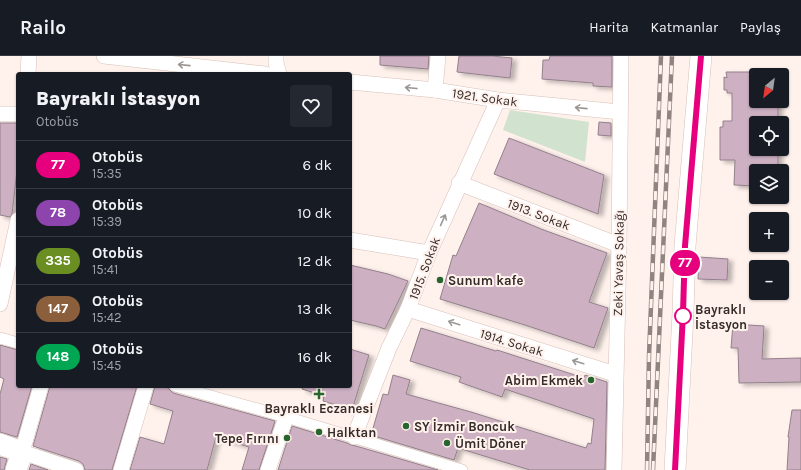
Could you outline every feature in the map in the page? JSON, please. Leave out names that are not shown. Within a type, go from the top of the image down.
[{"type":"main road","points":[[676,470],[685,246],[701,56]]},
{"type":"main road","points":[[0,444],[19,461]]},
{"type":"street","points":[[28,72],[29,56]]},
{"type":"street","points":[[104,56],[247,72]]},
{"type":"street","points":[[276,56],[278,72]]},
{"type":"street","points":[[435,90],[438,56]]},
{"type":"street","name":"Zeki Yavaş Sokağı","points":[[614,470],[621,56]]},
{"type":"street","name":"1921. Sokak","points":[[352,82],[435,90],[498,100],[620,112]]},
{"type":"street","name":"1915. Sokak","points":[[354,437],[389,348],[408,309],[429,253],[459,183],[498,100]]},
{"type":"street","points":[[0,114],[16,114]]},
{"type":"street","name":"1913. Sokak","points":[[459,183],[619,245]]},
{"type":"street","points":[[0,304],[16,229]]},
{"type":"street","points":[[352,240],[429,253]]},
{"type":"street","name":"1914. Sokak","points":[[408,309],[615,374]]},
{"type":"street","points":[[0,338],[16,342]]},
{"type":"street","points":[[40,388],[19,461],[76,470]]},
{"type":"street","points":[[121,470],[145,388]]},
{"type":"street","points":[[183,388],[286,417],[462,470]]},
{"type":"street","points":[[268,470],[286,417]]},
{"type":"green space","points":[[510,110],[589,122],[585,162],[503,130]]},
{"type":"building","points":[[380,56],[429,56],[428,69],[380,65]]},
{"type":"building","points":[[459,56],[492,56],[512,58],[510,78],[457,72]]},
{"type":"building","points":[[550,56],[612,56],[612,87],[593,86],[593,83],[542,79],[543,60],[549,60]]},
{"type":"building","points":[[726,72],[749,72],[749,108],[778,108],[778,116],[749,116],[749,156],[778,156],[778,164],[749,164],[749,186],[734,185],[735,160],[720,160],[720,127],[723,127],[723,121],[732,121],[732,93],[727,93],[727,90],[724,90],[724,77],[727,78]]},
{"type":"building","points":[[599,122],[611,123],[611,136],[598,135]]},
{"type":"building","points":[[0,123],[16,123],[16,179],[12,214],[10,217],[0,215]]},
{"type":"building","points":[[509,138],[604,175],[598,214],[494,174]]},
{"type":"building","points":[[479,203],[541,229],[607,253],[589,302],[608,308],[594,348],[440,299],[453,255],[456,256]]},
{"type":"building","points":[[699,257],[728,259],[727,280],[698,279]]},
{"type":"building","points":[[352,265],[388,274],[408,281],[385,329],[352,320]]},
{"type":"building","points":[[733,324],[764,326],[762,359],[801,358],[801,382],[739,383],[738,348],[731,348]]},
{"type":"building","points":[[421,328],[496,351],[497,350],[584,378],[585,375],[607,382],[605,470],[530,470],[458,448],[454,460],[371,435],[383,394],[388,395],[393,375],[410,380],[406,394],[471,412],[586,448],[588,443],[591,444],[594,419],[505,389],[502,397],[459,382],[461,377],[410,361]]},
{"type":"building","points":[[0,345],[16,349],[16,388],[31,388],[17,437],[0,432],[0,394],[4,379],[0,377]]},
{"type":"building","points":[[352,350],[369,355],[352,410],[323,401],[324,396],[302,389],[352,388]]},
{"type":"building","points":[[49,388],[136,388],[112,470],[85,470],[83,464],[79,461],[33,446]]},
{"type":"building","points":[[154,388],[168,388],[173,393],[275,421],[259,470],[242,470],[249,447],[216,437],[207,470],[130,470],[140,437],[164,444],[173,411],[150,404]]},
{"type":"building","points":[[792,410],[801,410],[801,470],[787,470],[788,437]]},
{"type":"building","points":[[292,426],[351,445],[438,470],[278,470]]},
{"type":"building","points":[[0,457],[7,459],[4,470],[0,470]]},
{"type":"building","points":[[31,464],[48,470],[29,470]]},
{"type":"railway","points":[[647,470],[649,356],[661,56]]},
{"type":"railway","points":[[653,470],[672,56]]},
{"type":"bus line","name":"77","points":[[675,470],[685,246],[701,56]]},
{"type":"place","name":"Sunum kafe","points":[[440,280]]},
{"type":"place","name":"Bayraklı İstasyon","points":[[683,316]]},
{"type":"place","name":"Abim Ekmek","points":[[591,380]]},
{"type":"place","name":"Bayraklı Eczanesi","points":[[319,394]]},
{"type":"place","name":"SY İzmir Boncuk","points":[[406,426]]},
{"type":"place","name":"Halktan","points":[[319,432]]},
{"type":"place","name":"Tepe Fırını","points":[[287,438]]},
{"type":"place","name":"Ümit Döner","points":[[447,443]]}]
